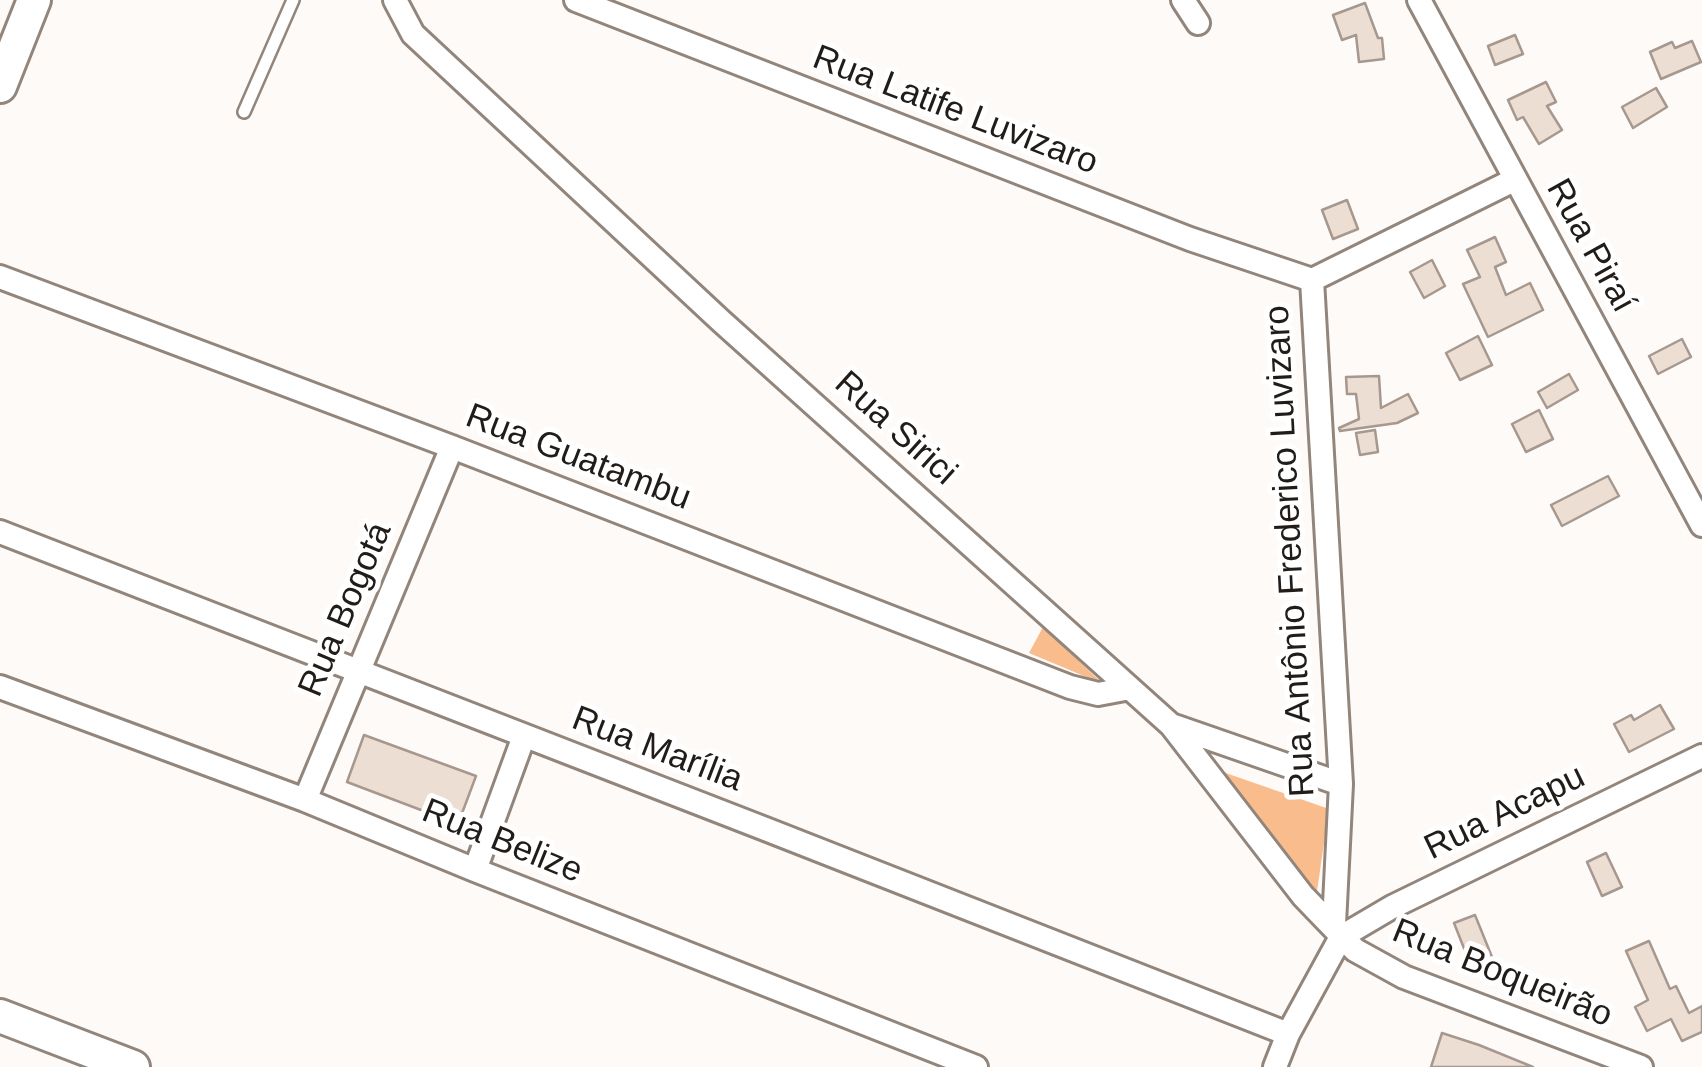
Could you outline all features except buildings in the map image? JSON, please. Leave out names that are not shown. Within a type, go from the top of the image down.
[{"type":"street","points":[[0,86],[34,0]]},
{"type":"street","name":"Rua Sirici","points":[[395,0],[414,34],[721,321],[1171,725],[1303,896],[1337,930]]},
{"type":"street","name":"Rua Latife Luvizaro","points":[[576,0],[1190,239],[1312,280]]},
{"type":"street","points":[[1182,0],[1198,24]]},
{"type":"street","name":"Rua Piraí","points":[[1419,0],[1702,525]]},
{"type":"street","name":"Rua Antônio Frederico Luvizaro","points":[[1337,930],[1341,784],[1312,280],[1514,180]]},
{"type":"street","name":"Rua Guatambu","points":[[0,277],[1070,687],[1098,694],[1130,688]]},
{"type":"street","name":"Rua Bogotá","points":[[305,800],[452,447]]},
{"type":"street","name":"Rua Marília","points":[[0,532],[936,893],[1288,1034]]},
{"type":"street","name":"Rua Belize","points":[[0,687],[305,800],[976,1067]]},
{"type":"street","points":[[1171,725],[1341,784]]},
{"type":"street","points":[[475,870],[524,736]]},
{"type":"street","name":"Rua Acapu","points":[[1337,930],[1702,756]]},
{"type":"street","points":[[1275,1067],[1337,930]]},
{"type":"street","name":"Rua Boqueirão","points":[[1337,930],[1376,964],[1404,978],[1586,1057],[1641,1067]]},
{"type":"street","points":[[0,1016],[133,1067]]},
{"type":"lane","points":[[244,112],[293,0]]},
{"type":"shaded area","points":[[1043,627],[1103,684],[1029,653]]},
{"type":"shaded area","points":[[1220,771],[1329,809],[1316,898]]}]
